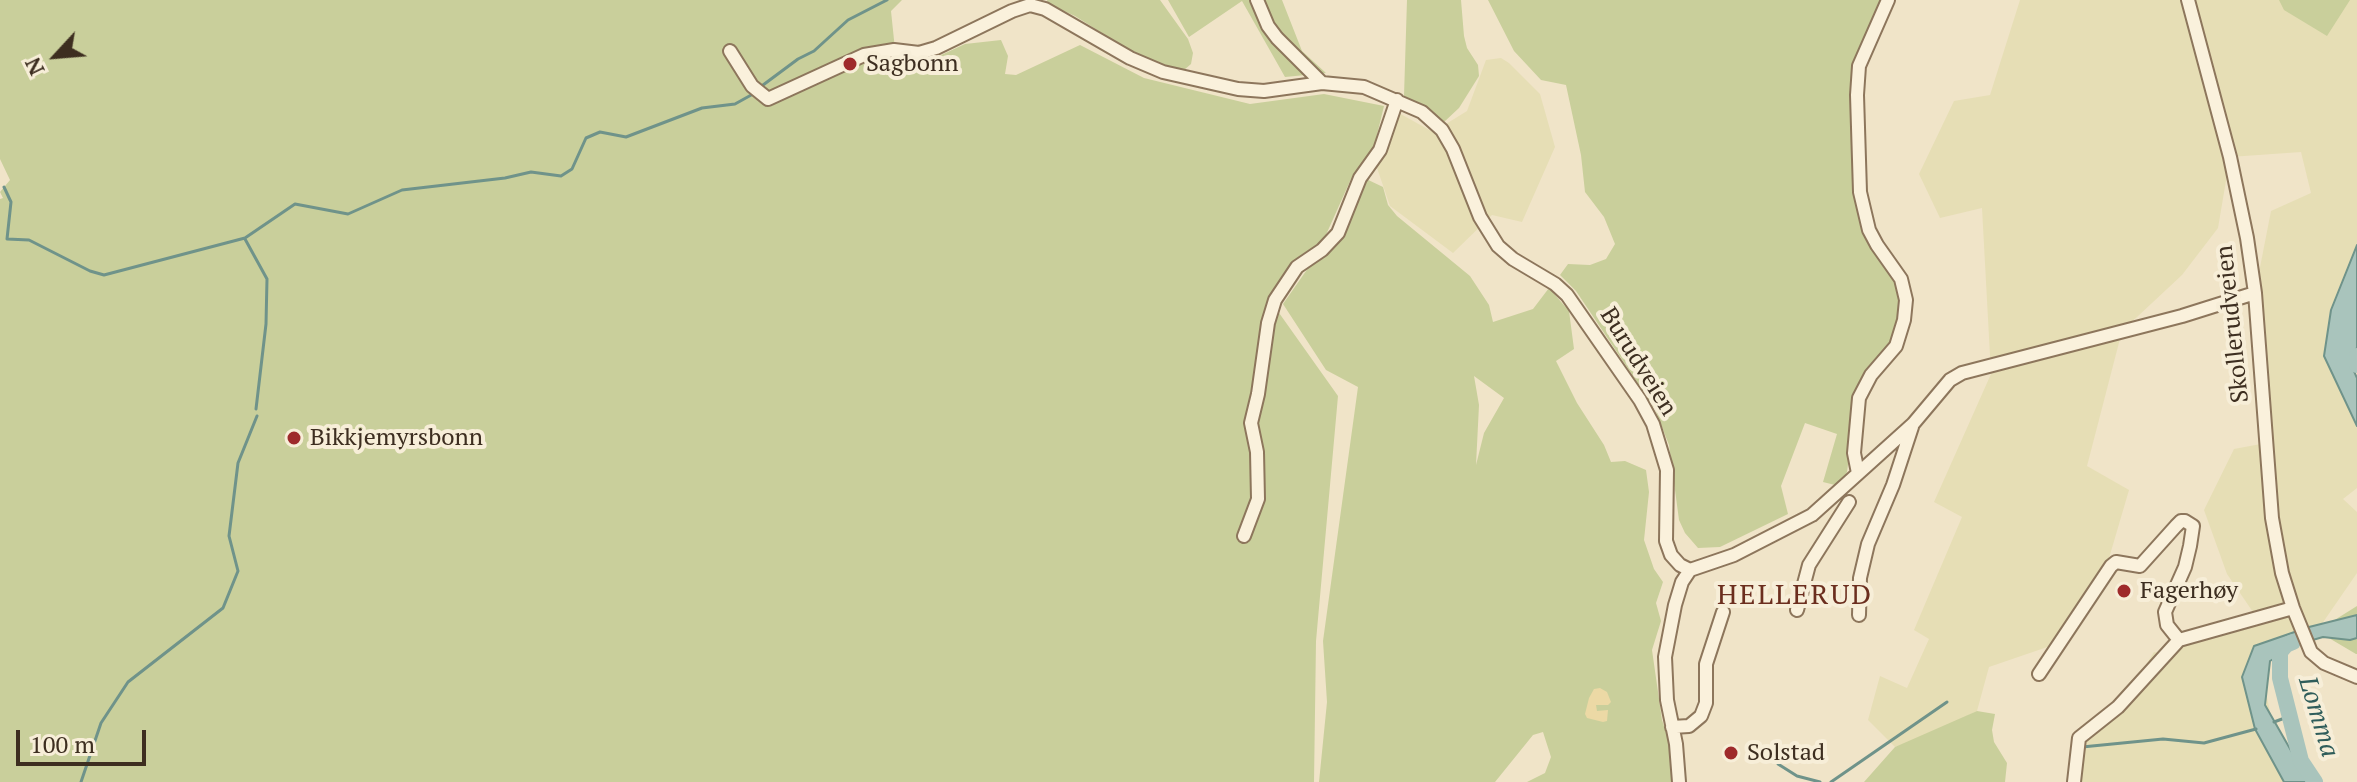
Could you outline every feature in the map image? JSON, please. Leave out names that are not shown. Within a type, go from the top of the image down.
[{"type":"street","points":[[1257,0],[1277,38],[1322,83]]},
{"type":"street","points":[[1858,473],[1854,453],[1859,398],[1871,375],[1896,346],[1906,300],[1901,279],[1869,230],[1860,192],[1859,66],[1888,0]]},
{"type":"street","name":"Skollerudveien","points":[[2188,0],[2237,185],[2255,293],[2272,518],[2282,573],[2307,644],[2318,659],[2354,676]]},
{"type":"street","name":"Burudveien","points":[[730,51],[740,70],[762,94],[864,55],[894,50],[919,53],[936,48],[1029,3],[1130,58],[1163,72],[1210,84],[1264,91],[1322,83],[1364,87],[1422,112],[1442,130],[1453,149],[1480,217],[1498,246],[1567,295],[1640,400],[1653,424],[1667,470],[1666,541],[1671,555],[1690,570]]},
{"type":"street","points":[[1244,536],[1258,499],[1257,452],[1251,423],[1268,323],[1275,300],[1297,267],[1331,242],[1338,233],[1360,178],[1380,150],[1397,100]]},
{"type":"street","points":[[1679,782],[1676,744],[1667,700],[1665,657],[1675,605],[1682,582],[1690,570],[1734,555],[1812,515],[1913,424],[1940,390],[1962,373],[2197,312],[2255,293]]},
{"type":"street","points":[[1859,615],[1860,578],[1868,544],[1893,485],[1913,424]]},
{"type":"street","points":[[1797,610],[1809,565],[1849,502]]},
{"type":"street","points":[[2039,674],[2111,566],[2116,562],[2140,566],[2181,521],[2185,521],[2193,526],[2190,546],[2185,567],[2165,612],[2167,625],[2179,640]]},
{"type":"street","points":[[2074,782],[2079,738],[2118,707],[2179,640],[2293,608]]},
{"type":"street","points":[[1672,727],[1689,726],[1701,716],[1706,703],[1706,664],[1723,612]]},
{"type":"shaded area","points":[[2020,0],[2357,0],[2357,248],[2354,251],[2341,355],[2357,414],[2357,488],[2343,499],[2357,512],[2357,573],[2317,631],[2259,659],[2273,726],[2295,782],[2075,782],[2078,733],[2118,709],[2154,652],[2166,654],[2255,615],[2227,574],[2204,510],[2234,449],[2266,443],[2255,293],[2271,211],[2311,193],[2301,152],[2230,157],[2218,228],[2182,275],[2122,331],[2087,466],[2129,490],[2107,565],[2059,643],[1989,667],[1977,711],[1917,740],[1895,747],[1868,720],[1880,676],[1907,688],[1929,639],[1914,630],[1962,517],[1934,502],[1991,374],[1982,208],[1940,218],[1919,174],[1954,101],[1990,95]]},
{"type":"shaded area","points":[[1501,58],[1540,94],[1555,147],[1522,222],[1492,215],[1453,253],[1390,206],[1376,165],[1397,112],[1433,132],[1467,111],[1486,60]]},
{"type":"green space","points":[[0,0],[902,0],[891,11],[896,59],[919,60],[939,56],[965,44],[1001,40],[1008,56],[1005,74],[1016,75],[1080,45],[1144,78],[1250,104],[1324,94],[1384,106],[1374,147],[1351,179],[1325,237],[1272,303],[1338,396],[1316,641],[1314,782],[0,782],[0,199],[3,198],[0,192],[10,180],[0,159]]},
{"type":"green space","points":[[1047,0],[1160,0],[1188,39],[1193,53],[1191,64],[1184,70],[1176,70],[1135,54],[1075,16],[1048,4]]},
{"type":"green space","points":[[1168,0],[1282,0],[1302,51],[1326,73],[1285,77],[1242,1],[1189,37]]},
{"type":"green space","points":[[1407,0],[1461,0],[1464,36],[1467,48],[1478,65],[1479,76],[1459,108],[1444,122],[1404,96]]},
{"type":"green space","points":[[1488,0],[1884,0],[1854,79],[1857,197],[1900,283],[1904,303],[1901,335],[1858,388],[1847,472],[1839,486],[1823,482],[1837,434],[1805,423],[1781,486],[1788,514],[1720,547],[1698,548],[1685,533],[1679,520],[1669,445],[1655,409],[1576,291],[1560,275],[1568,264],[1590,265],[1606,259],[1615,244],[1604,217],[1585,192],[1581,155],[1566,85],[1541,80],[1514,51]]},
{"type":"green space","points":[[2279,0],[2350,0],[2327,36],[2284,10]]},
{"type":"green space","points":[[1362,177],[1383,187],[1388,205],[1397,216],[1470,276],[1489,305],[1493,322],[1533,309],[1549,288],[1569,311],[1574,349],[1556,361],[1611,462],[1625,461],[1646,470],[1649,492],[1644,540],[1654,569],[1663,582],[1656,603],[1661,621],[1652,650],[1662,720],[1671,747],[1672,782],[1527,782],[1545,773],[1551,757],[1543,732],[1533,735],[1495,782],[1319,782],[1327,702],[1323,641],[1358,387],[1326,370],[1283,304],[1313,261],[1336,245],[1353,208]],"holes":[[[1474,376],[1504,398],[1484,433],[1476,465],[1479,405]]]},
{"type":"green space","points":[[2357,606],[2357,654],[2356,654],[2317,631]]},
{"type":"green space","points":[[1977,711],[1995,714],[1992,730],[1994,742],[2007,763],[2005,782],[1864,782],[1895,747]]},
{"type":"sand","points":[[1594,689],[1607,692],[1611,702],[1596,705],[1597,711],[1608,710],[1607,721],[1603,722],[1587,718],[1585,714]]},
{"type":"water","points":[[2357,245],[2357,347],[2353,369],[2357,378],[2357,426],[2324,356],[2331,310]]},
{"type":"water","points":[[2357,615],[2357,638],[2323,637],[2299,644],[2270,661],[2265,705],[2309,782],[2284,782],[2255,729],[2242,677],[2254,646]]},
{"type":"waterway","points":[[759,88],[814,51],[848,20],[887,0]]},
{"type":"waterway","points":[[4,187],[11,202],[7,239],[29,240],[104,275],[245,238],[295,204],[348,214],[402,190],[531,172],[561,176],[572,169],[586,138],[600,132],[626,137],[702,108],[735,104],[753,94]]},
{"type":"waterway","points":[[245,239],[267,279],[266,324],[256,409]]},
{"type":"waterway","name":"Lomma","points":[[2357,356],[2357,365]]},
{"type":"waterway","points":[[81,782],[101,723],[128,682],[223,608],[238,571],[229,536],[238,463],[257,416]]},
{"type":"waterway","name":"Lomma","points":[[2293,642],[2280,652],[2280,678],[2301,761],[2315,782]]},
{"type":"waterway","points":[[1831,782],[1947,702]]},
{"type":"waterway","points":[[2274,722],[2290,716]]},
{"type":"waterway","points":[[2082,747],[2163,739],[2204,743],[2256,729]]},
{"type":"waterway","points":[[1778,764],[1797,776],[1820,782]]},
{"type":"place","name":"Sagbonn","points":[[850,64]]},
{"type":"place","name":"Bikkjemyrsbonn","points":[[294,438]]},
{"type":"place","name":"Fagerhøy","points":[[2124,591]]},
{"type":"place","name":"Solstad","points":[[1731,753]]},
{"type":"district","name":"HELLERUD","points":[[1795,596]]}]
